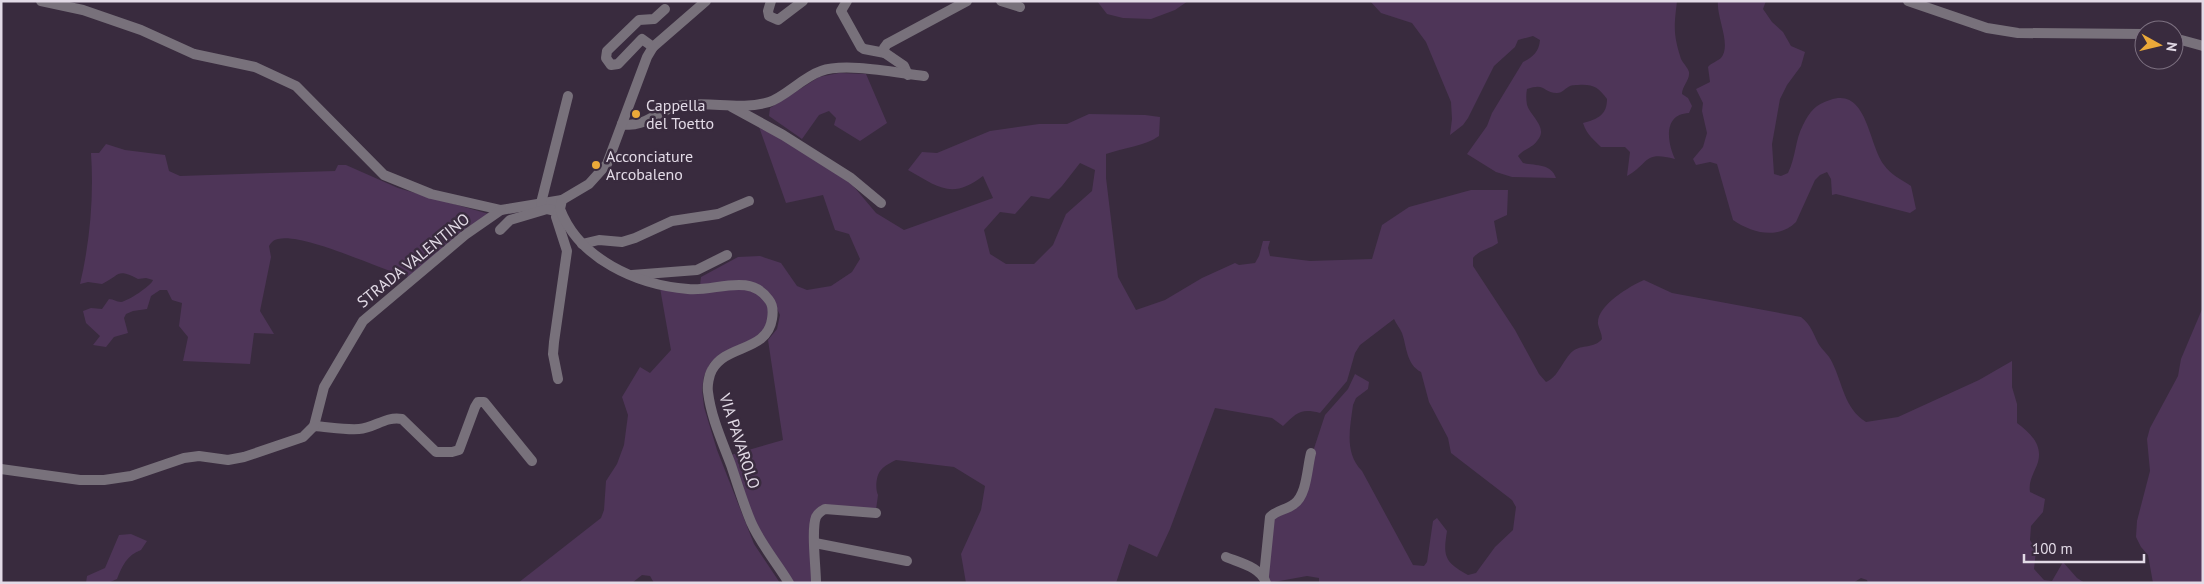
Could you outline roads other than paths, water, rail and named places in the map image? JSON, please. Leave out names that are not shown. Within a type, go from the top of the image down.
[{"type":"street","points":[[41,1],[84,10],[141,30],[194,54],[255,67],[296,86],[384,175],[431,194],[501,210],[541,203],[560,207]]},
{"type":"street","points":[[500,230],[510,220],[560,207],[598,176],[612,153],[647,57],[653,47],[706,1]]},
{"type":"street","points":[[771,1],[768,12],[769,16],[778,20],[803,1]]},
{"type":"street","points":[[847,1],[841,11],[861,46],[864,49],[885,53],[904,66],[908,74]]},
{"type":"street","points":[[885,53],[884,48],[887,44],[967,1]]},
{"type":"street","points":[[1001,1],[1020,7]]},
{"type":"street","points":[[1908,1],[1986,28],[2018,33],[2134,34]]},
{"type":"street","points":[[653,47],[642,39],[618,64],[609,64],[606,58],[607,51],[639,20],[654,18],[665,9]]},
{"type":"street","points":[[2184,41],[2203,46]]},
{"type":"street","points":[[622,124],[631,126],[640,124],[675,106],[701,103],[728,105],[770,102],[822,70],[849,68],[924,76]]},
{"type":"street","points":[[541,203],[568,96]]},
{"type":"street","points":[[728,105],[784,135],[851,178],[881,204]]},
{"type":"street","points":[[582,244],[600,240],[622,242],[672,221],[718,214],[749,201]]},
{"type":"street","points":[[558,379],[553,354],[567,252],[556,217],[560,207]]},
{"type":"street","name":"VIA PAVAROLO","points":[[560,207],[572,232],[588,251],[614,268],[644,280],[688,289],[741,284],[755,287],[771,302],[773,313],[771,324],[765,336],[751,346],[732,352],[716,363],[710,372],[708,391],[715,422],[751,523],[789,583]]},
{"type":"street","name":"STRADA VALENTINO","points":[[314,426],[324,387],[363,321],[465,235],[501,210]]},
{"type":"street","points":[[632,275],[696,270],[727,255]]},
{"type":"street","points":[[1,469],[80,480],[104,480],[131,476],[184,458],[199,456],[228,460],[244,457],[303,437],[314,426],[359,429],[379,421],[394,418],[402,419],[436,452],[452,452],[459,450],[478,402],[484,402],[532,461]]},
{"type":"street","points":[[1265,579],[1270,517],[1277,510],[1294,504],[1301,495],[1311,453]]},
{"type":"street","points":[[816,583],[816,517],[825,509],[876,513]]},
{"type":"street","points":[[816,543],[907,562]]},
{"type":"street","points":[[1226,557],[1258,571],[1265,579]]},
{"type":"place","name":"Cappella del Toetto","points":[[636,114]]},
{"type":"place","name":"Acconciature Arcobaleno","points":[[596,165]]}]
